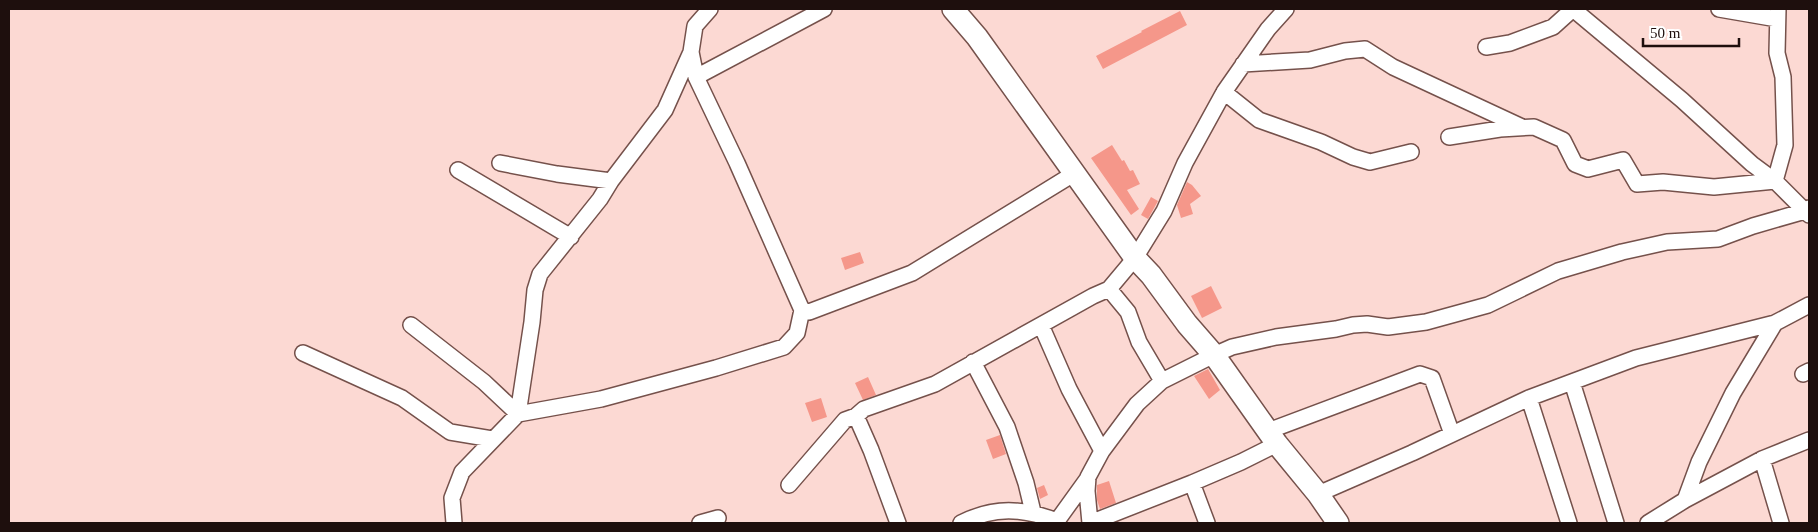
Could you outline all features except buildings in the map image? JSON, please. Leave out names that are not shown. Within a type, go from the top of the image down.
[{"type":"street","points":[[518,414],[535,290],[540,274],[600,199],[611,181],[665,110],[690,52],[695,26],[710,9]]},
{"type":"street","points":[[696,77],[824,9]]},
{"type":"street","points":[[954,9],[977,37],[1135,258],[1151,275],[1187,324],[1214,355],[1338,523]]},
{"type":"street","points":[[789,485],[845,420],[856,416],[864,409],[935,384],[1109,289],[1135,258],[1164,212],[1186,163],[1224,92],[1268,29],[1286,9]]},
{"type":"street","points":[[1486,47],[1510,43],[1553,27],[1573,9],[1664,84],[1752,164],[1775,181],[1808,211]]},
{"type":"street","points":[[1719,9],[1778,14],[1777,53],[1783,77],[1785,145],[1775,181]]},
{"type":"street","points":[[1243,64],[1310,60],[1345,51],[1365,49],[1393,67],[1523,128]]},
{"type":"street","points":[[454,523],[452,498],[462,472],[518,414],[601,399],[716,368],[784,348],[797,333],[802,310],[737,163],[696,77],[690,52]]},
{"type":"street","points":[[1224,92],[1259,120],[1320,142],[1353,157],[1370,162],[1411,152]]},
{"type":"street","points":[[1449,137],[1500,129],[1534,127],[1564,140],[1575,164],[1588,169],[1623,160],[1637,184],[1663,182],[1714,187],[1775,181]]},
{"type":"street","points":[[500,163],[557,174],[611,181]]},
{"type":"street","points":[[458,170],[571,237]]},
{"type":"street","points":[[802,310],[809,312],[912,272],[1075,173]]},
{"type":"street","points":[[961,523],[975,516],[1013,510],[1033,512],[1055,522],[1088,477],[1102,451],[1138,404],[1162,381],[1232,347],[1276,337],[1352,325],[1368,324],[1388,327],[1426,322],[1488,305],[1558,271],[1667,242],[1718,239],[1753,226],[1808,211]]},
{"type":"street","points":[[1109,289],[1128,312],[1139,342],[1162,381]]},
{"type":"street","points":[[1318,494],[1529,398],[1636,358],[1774,323],[1809,305]]},
{"type":"street","points":[[1685,500],[1700,462],[1733,392],[1774,323]]},
{"type":"street","points":[[411,325],[484,382],[518,414]]},
{"type":"street","points":[[1041,325],[1069,389],[1102,451]]},
{"type":"street","points":[[303,353],[402,398],[450,432],[492,439]]},
{"type":"street","points":[[974,362],[1007,427],[1026,483],[1033,512]]},
{"type":"street","points":[[1088,477],[1087,492],[1090,523],[1241,462],[1273,437],[1420,374],[1432,378],[1452,434]]},
{"type":"street","points":[[1572,382],[1595,449],[1616,523]]},
{"type":"street","points":[[1529,398],[1569,523]]},
{"type":"street","points":[[856,416],[871,450],[898,523]]},
{"type":"street","points":[[1648,523],[1685,500],[1762,459],[1809,440]]},
{"type":"street","points":[[1762,459],[1780,523]]},
{"type":"street","points":[[1192,483],[1207,523]]},
{"type":"street","points":[[700,523],[718,518]]}]
